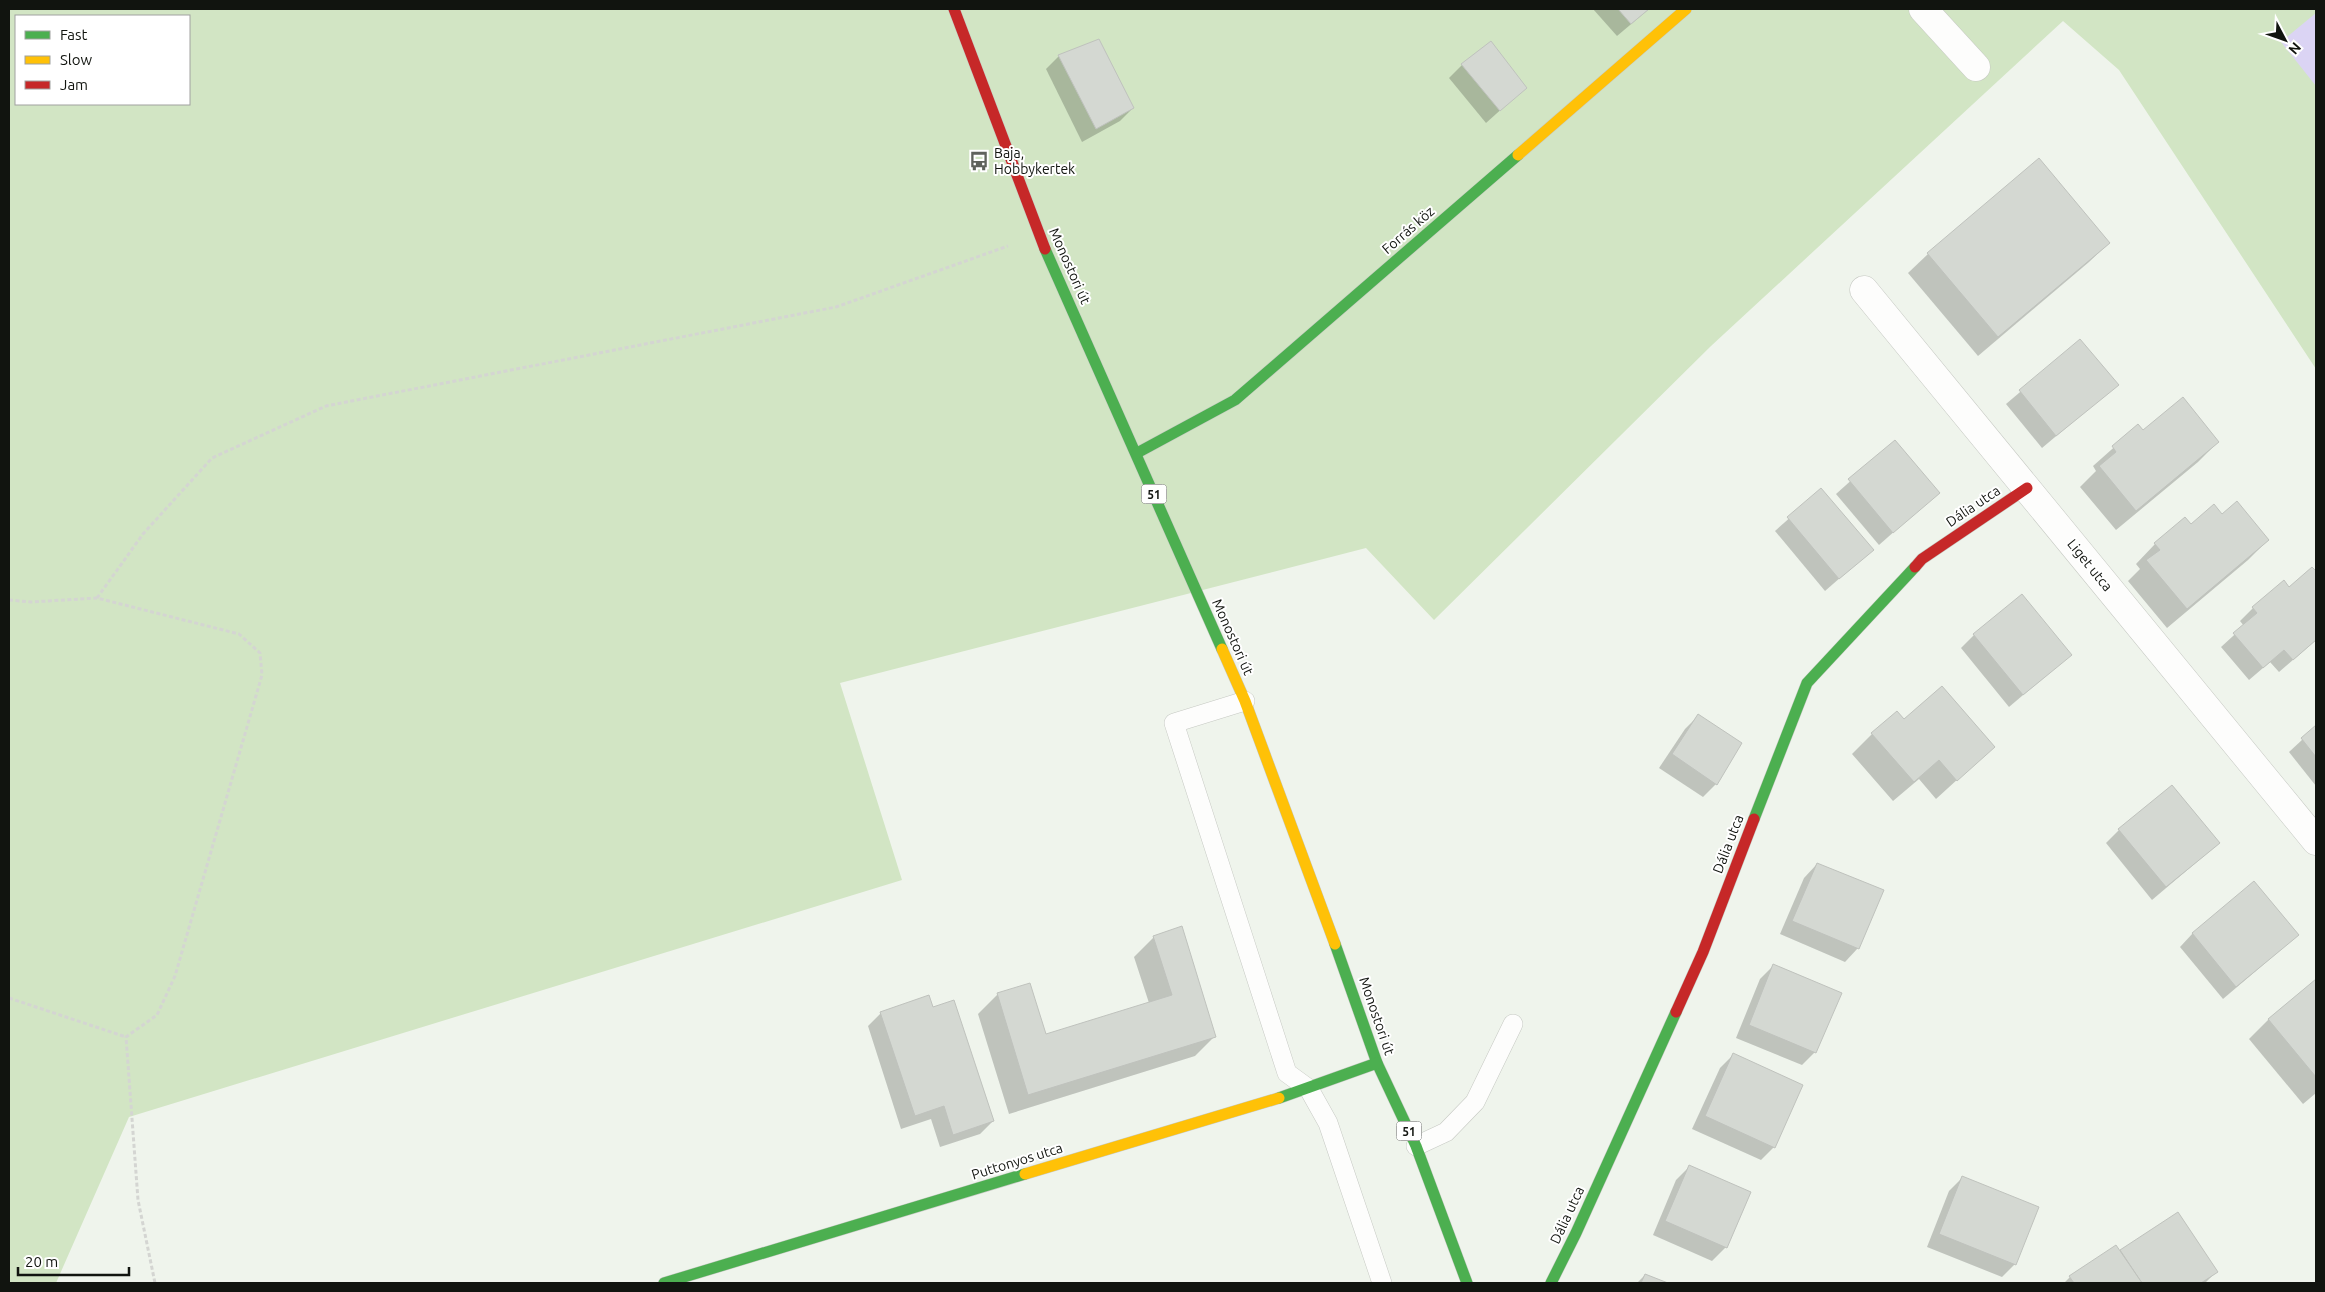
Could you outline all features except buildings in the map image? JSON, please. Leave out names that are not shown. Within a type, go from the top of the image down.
[{"type":"street","name":"Monostori út","points":[[954,9],[1040,234],[1245,701],[1377,1063],[1416,1146],[1465,1283]]},
{"type":"street","name":"Forrás köz","points":[[1137,454],[1235,400],[1686,9]]},
{"type":"street","points":[[1923,9],[1976,67]]},
{"type":"street","name":"Liget utca","points":[[1864,290],[2316,841]]},
{"type":"street","name":"Dália utca","points":[[1551,1283],[1576,1233],[1702,952],[1807,683],[1922,558],[2027,488]]},
{"type":"street","name":"Puttonyos utca","points":[[664,1283],[1309,1089],[1377,1063]]},
{"type":"lane","points":[[1245,701],[1174,723],[1287,1073],[1309,1089],[1328,1123],[1382,1283]]},
{"type":"lane","points":[[1416,1146],[1446,1132],[1475,1102],[1513,1024]]},
{"type":"path","points":[[97,598],[143,534],[212,458],[326,406],[836,307],[1040,234]]},
{"type":"path","points":[[9,600],[31,602],[97,598],[239,634],[260,652],[262,675],[175,976],[157,1015],[126,1037]]},
{"type":"path","points":[[9,998],[126,1037]]},
{"type":"path","points":[[126,1037],[138,1200],[155,1283]]},
{"type":"green space","points":[[9,9],[2316,9],[2316,369],[2119,70],[2063,21],[1711,346],[1434,620],[1366,548],[840,683],[902,880],[129,1117],[56,1283],[9,1283]]},
{"type":"shaded area","points":[[2316,13],[2316,86],[2281,42]]},
{"type":"traffic: fast","points":[[1137,453],[1235,400],[1518,155]]},
{"type":"traffic: fast","points":[[1045,249],[1222,649]]},
{"type":"traffic: fast","points":[[1754,819],[1807,683],[1915,567]]},
{"type":"traffic: fast","points":[[1335,944],[1377,1063],[1416,1146],[1467,1283]]},
{"type":"traffic: fast","points":[[1551,1283],[1576,1233],[1676,1012]]},
{"type":"traffic: fast","points":[[1279,1098],[1377,1063]]},
{"type":"traffic: fast","points":[[664,1283],[1025,1174]]},
{"type":"traffic: slow","points":[[1518,155],[1686,9]]},
{"type":"traffic: slow","points":[[1222,649],[1245,701],[1335,944]]},
{"type":"traffic: slow","points":[[1025,1174],[1279,1098]]},
{"type":"traffic: jam","points":[[954,9],[1045,249]]},
{"type":"traffic: jam","points":[[1915,567],[1922,559],[2027,488]]},
{"type":"traffic: jam","points":[[1676,1012],[1703,952],[1754,819]]},
{"type":"place","name":"Baja, Hobbykertek","points":[[979,161]]}]
